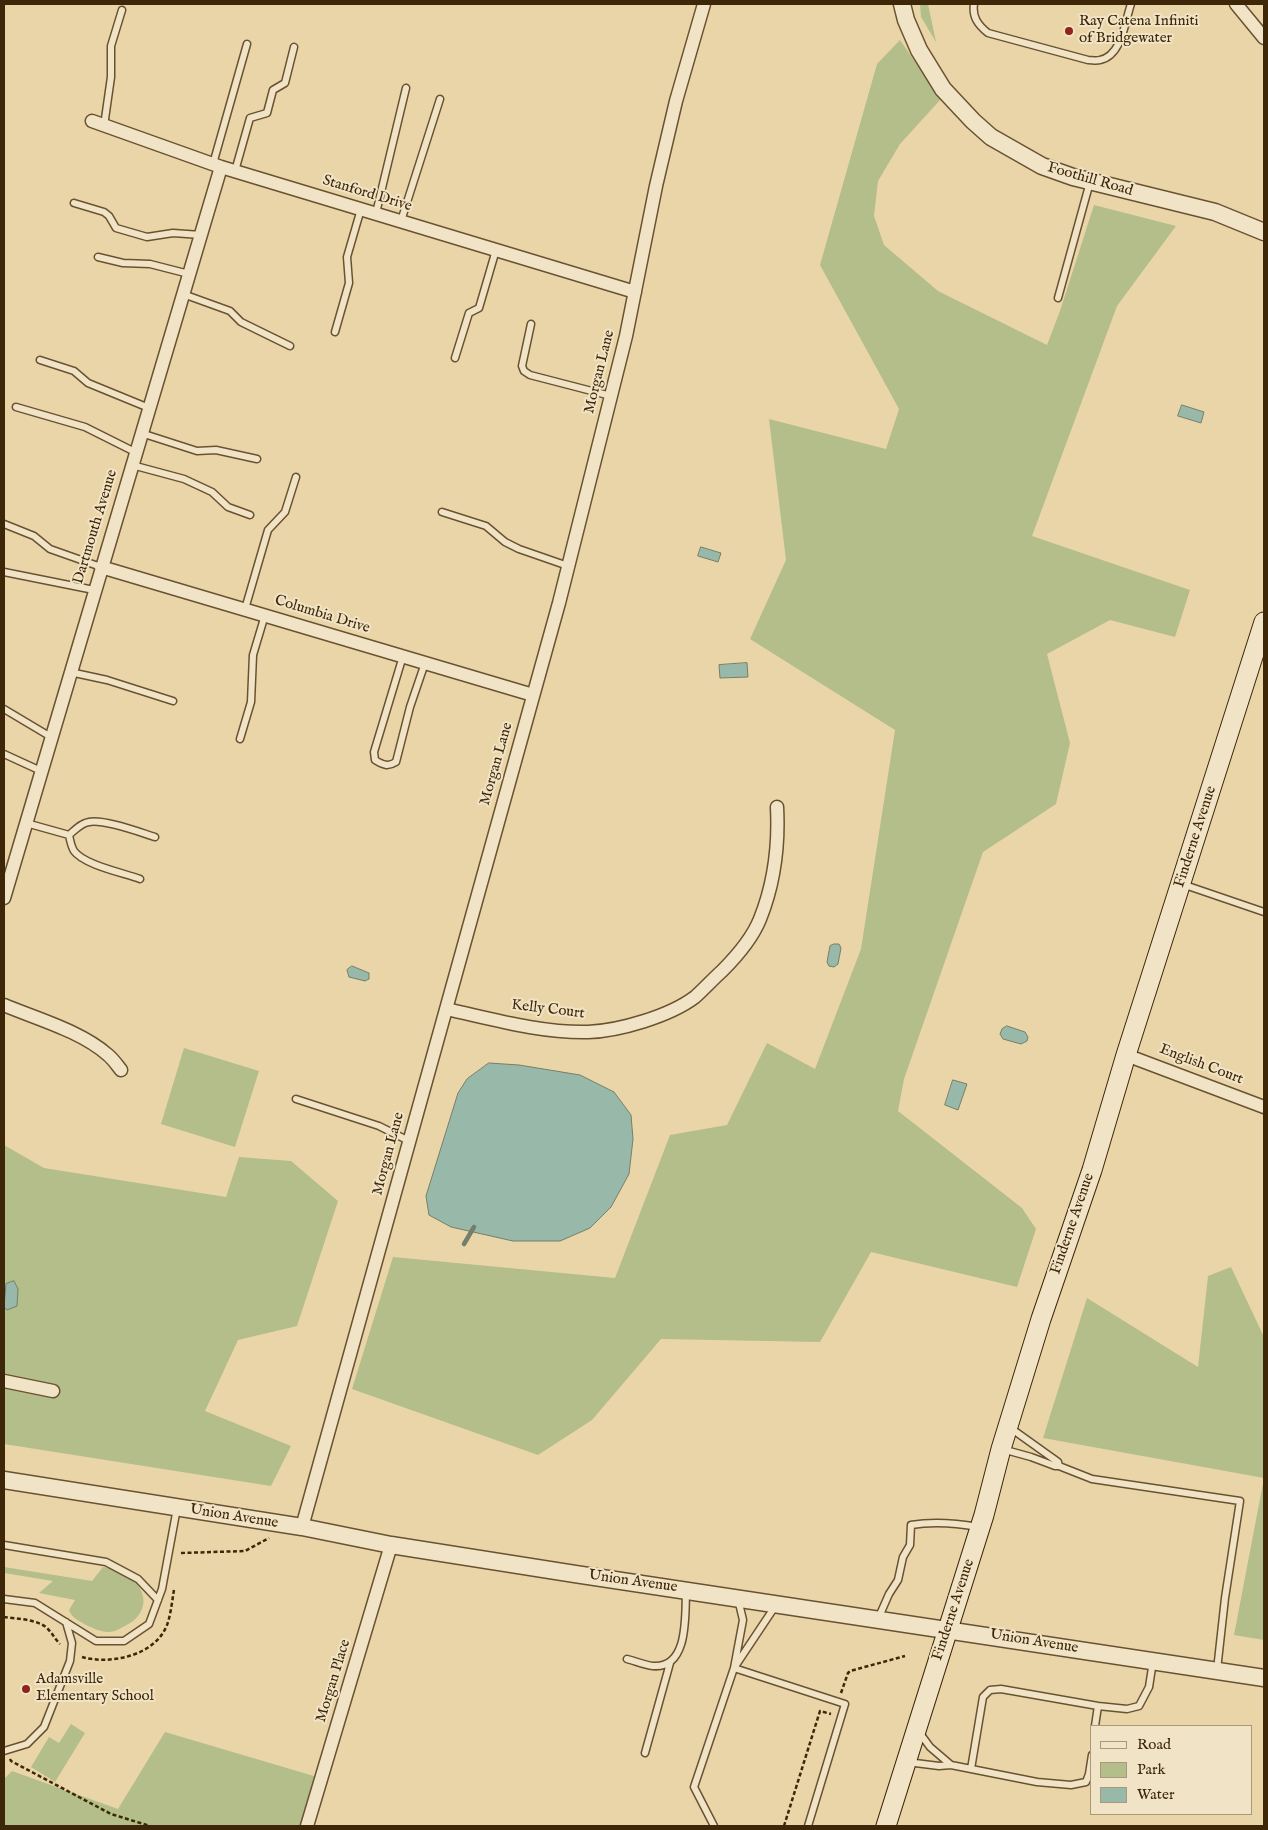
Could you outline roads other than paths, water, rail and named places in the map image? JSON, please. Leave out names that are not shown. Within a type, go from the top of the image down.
[{"type":"main road","name":"Finderne Avenue","points":[[889,1825],[906,1762],[980,1527],[1001,1449],[1041,1319],[1092,1170],[1126,1055],[1264,622]]},
{"type":"street","name":"Morgan Lane","points":[[302,1527],[568,566],[636,292],[664,148],[704,4]]},
{"type":"street","name":"Foothill Road","points":[[902,4],[906,20],[919,50],[943,89],[991,137],[1042,166],[1073,177],[1216,212],[1264,232]]},
{"type":"street","points":[[1236,4],[1264,38]]},
{"type":"street","name":"Stanford Drive","points":[[92,121],[235,171],[636,292]]},
{"type":"street","name":"Dartmouth Avenue","points":[[4,895],[201,235],[217,165]]},
{"type":"street","name":"Columbia Drive","points":[[101,566],[533,695]]},
{"type":"street","name":"Kelly Court","points":[[446,1009],[526,1026],[588,1032],[615,1029],[657,1018],[694,998],[732,961],[749,940],[760,919],[773,875],[778,825],[777,808]]},
{"type":"street","points":[[4,1005],[72,1033],[97,1046],[110,1056],[121,1070]]},
{"type":"street","name":"English Court","points":[[1126,1055],[1264,1106]]},
{"type":"street","points":[[4,1381],[53,1392]]},
{"type":"street","name":"Union Avenue","points":[[4,1480],[302,1527],[391,1544],[1264,1678]]},
{"type":"street","name":"Morgan Place","points":[[307,1826],[391,1544]]},
{"type":"lane","points":[[974,4],[975,18],[979,26],[988,33],[1088,60],[1100,60],[1111,56],[1119,43],[1130,4]]},
{"type":"lane","points":[[104,126],[111,77],[111,46],[122,10]]},
{"type":"lane","points":[[217,165],[247,44]]},
{"type":"lane","points":[[235,171],[250,118],[267,112],[273,90],[285,83],[294,47]]},
{"type":"lane","points":[[376,213],[406,88]]},
{"type":"lane","points":[[401,221],[440,99]]},
{"type":"lane","points":[[1058,298],[1090,181]]},
{"type":"lane","points":[[74,203],[104,212],[116,228],[147,238],[173,233],[201,235]]},
{"type":"lane","points":[[335,332],[349,283],[347,257],[361,209]]},
{"type":"lane","points":[[455,358],[469,313],[478,308],[496,250]]},
{"type":"lane","points":[[98,256],[123,263],[150,264],[189,274]]},
{"type":"lane","points":[[183,294],[230,311],[241,322],[290,346]]},
{"type":"lane","points":[[531,324],[522,366],[524,371],[530,375],[611,396]]},
{"type":"lane","points":[[40,360],[74,371],[88,383],[149,408]]},
{"type":"lane","points":[[16,407],[85,427],[134,458],[212,492],[228,507],[250,515]]},
{"type":"lane","points":[[141,433],[197,451],[216,450],[256,459]]},
{"type":"lane","points":[[245,609],[268,530],[285,512],[296,477]]},
{"type":"lane","points":[[442,512],[486,526],[505,542],[519,549],[568,566]]},
{"type":"lane","points":[[4,524],[34,536],[50,549],[101,566]]},
{"type":"lane","points":[[4,572],[94,590]]},
{"type":"lane","points":[[240,739],[251,702],[253,655],[265,615]]},
{"type":"lane","points":[[403,656],[374,752],[375,760],[381,764],[390,766],[396,762],[410,707],[425,663]]},
{"type":"lane","points":[[70,672],[107,680],[173,701]]},
{"type":"lane","points":[[4,709],[51,737]]},
{"type":"lane","points":[[4,754],[41,771]]},
{"type":"lane","points":[[69,835],[88,822],[101,822],[155,837]]},
{"type":"lane","points":[[26,823],[69,835]]},
{"type":"lane","points":[[69,835],[74,851],[82,857],[140,879]]},
{"type":"lane","points":[[1181,884],[1264,912]]},
{"type":"lane","points":[[296,1099],[378,1126],[409,1141]]},
{"type":"lane","points":[[1008,1426],[1058,1462],[1059,1466]]},
{"type":"lane","points":[[1001,1449],[1032,1457],[1092,1479],[1240,1501],[1225,1598],[1217,1670]]},
{"type":"lane","points":[[4,1599],[35,1604],[96,1641],[124,1641],[149,1624],[162,1588],[177,1508]]},
{"type":"lane","points":[[878,1619],[889,1594],[898,1580],[903,1557],[910,1545],[912,1525],[928,1522],[980,1527]]},
{"type":"lane","points":[[4,1545],[106,1562],[138,1579],[158,1600]]},
{"type":"lane","points":[[645,1753],[670,1663],[678,1653],[684,1632],[686,1590]]},
{"type":"lane","points":[[714,1826],[694,1787],[734,1668],[743,1620],[738,1598]]},
{"type":"lane","points":[[734,1668],[776,1604]]},
{"type":"lane","points":[[5,1751],[27,1744],[44,1727],[70,1661],[72,1643],[66,1622]]},
{"type":"lane","points":[[627,1659],[654,1666],[670,1663]]},
{"type":"lane","points":[[971,1769],[983,1697],[990,1690],[1000,1689],[1098,1706],[1127,1709],[1139,1706],[1149,1687],[1153,1660]]},
{"type":"lane","points":[[734,1668],[845,1704],[808,1826]]},
{"type":"lane","points":[[1095,1725],[1098,1706]]},
{"type":"lane","points":[[916,1729],[930,1747],[951,1765]]},
{"type":"lane","points":[[906,1762],[939,1766],[951,1765],[1037,1782],[1071,1785],[1086,1782],[1090,1774]]},
{"type":"water","points":[[1182,405],[1204,412],[1201,423],[1178,416]]},
{"type":"water","points":[[701,547],[721,553],[718,562],[698,556]]},
{"type":"water","points":[[747,663],[748,677],[720,678],[719,665]]},
{"type":"water","points":[[839,944],[841,948],[838,964],[834,967],[829,966],[827,962],[830,946]]},
{"type":"water","points":[[352,966],[369,973],[369,979],[365,981],[349,977],[347,970]]},
{"type":"water","points":[[1007,1026],[1025,1032],[1028,1037],[1027,1041],[1021,1044],[1003,1039],[1000,1034],[1002,1029]]},
{"type":"water","points":[[489,1063],[519,1065],[580,1075],[614,1092],[631,1115],[633,1139],[629,1174],[611,1207],[590,1228],[560,1241],[513,1241],[451,1227],[429,1215],[426,1196],[458,1093],[467,1079]]},
{"type":"water","points":[[953,1080],[967,1084],[958,1110],[945,1105]]},
{"type":"water","points":[[14,1281],[18,1289],[17,1306],[7,1310],[4,1307],[6,1284]]},
{"type":"waterway","points":[[464,1244],[474,1227]]},
{"type":"place","name":"Ray Catena Infiniti of Bridgewater","points":[[1069,31]]},
{"type":"place","name":"Adamsville Elementary School","points":[[26,1689]]}]
